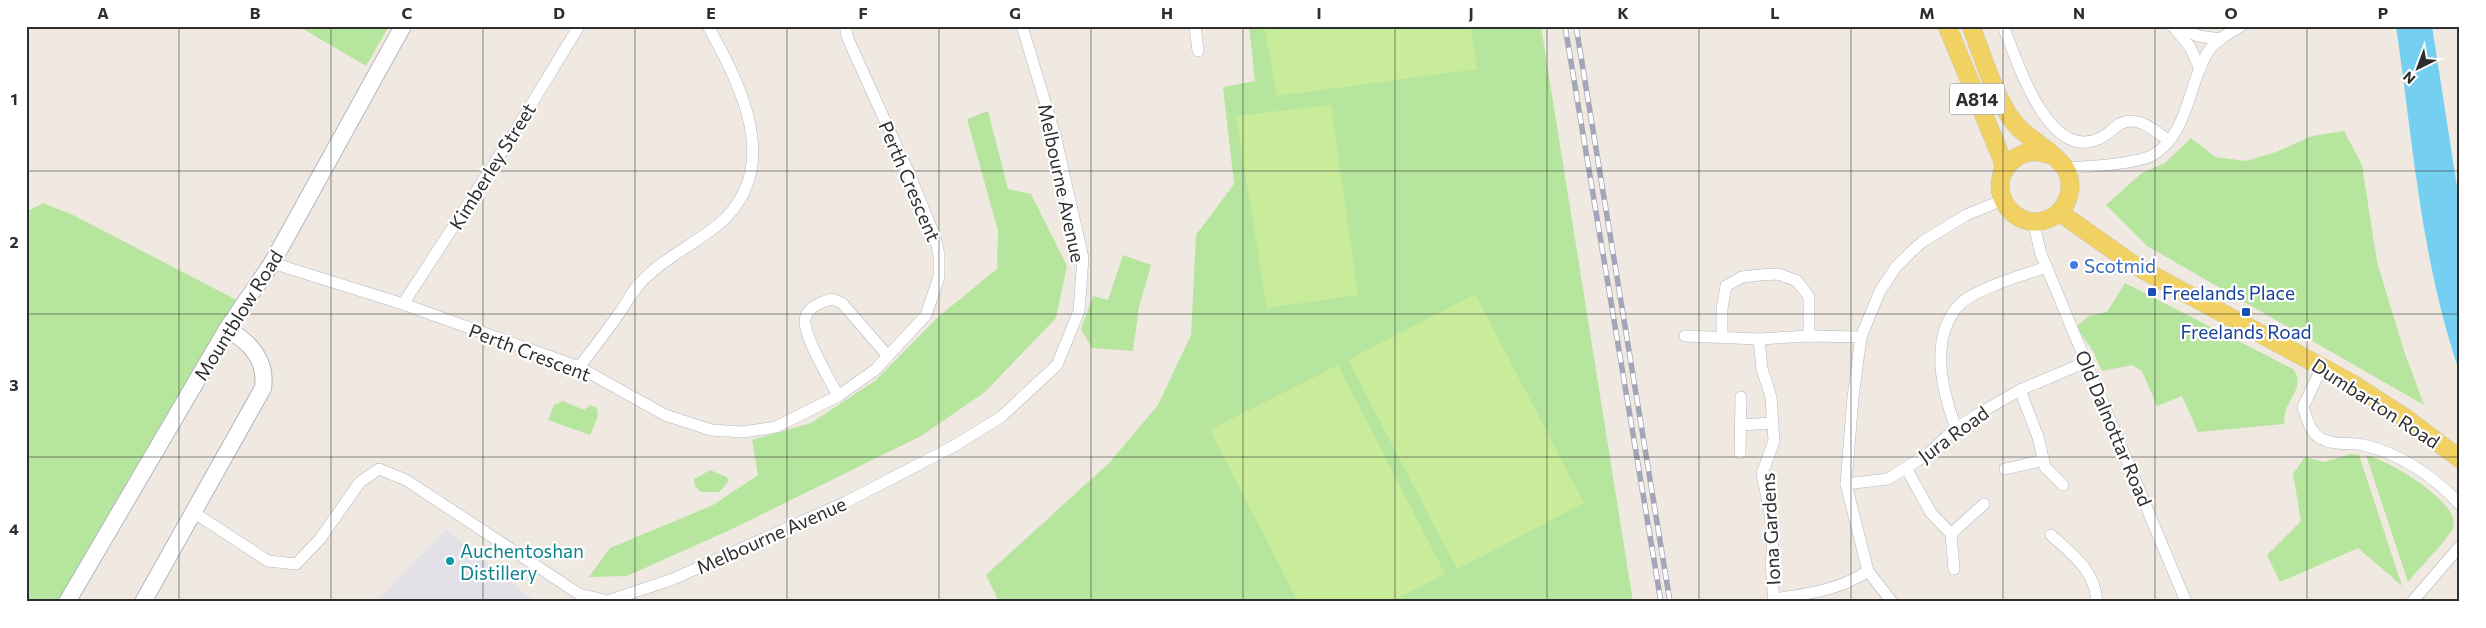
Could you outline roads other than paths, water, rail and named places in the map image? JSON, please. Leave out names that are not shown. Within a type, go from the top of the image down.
[{"type":"main road","name":"A814","points":[[1947,26],[2002,158],[2003,173],[2000,186],[2003,200]]},
{"type":"main road","name":"A814","points":[[1971,26],[2007,113],[2022,131],[2065,168]]},
{"type":"main road","points":[[2003,173],[2011,161],[2023,154],[2037,151],[2050,155]]},
{"type":"main road","points":[[2003,200],[2015,215],[2033,221],[2047,219],[2060,212],[2070,194],[2070,181],[2065,168]]},
{"type":"main road","name":"Dumbarton Road","points":[[2060,212],[2134,265],[2322,366],[2382,402],[2460,459]]},
{"type":"street","name":"Mountblow Road","points":[[68,602],[227,330],[272,263],[403,26]]},
{"type":"street","name":"Kimberley Street","points":[[402,304],[514,133],[579,26]]},
{"type":"street","points":[[579,368],[642,281],[720,223],[735,204],[751,172],[754,146],[746,109],[724,55],[708,26]]},
{"type":"street","name":"Perth Crescent","points":[[272,263],[402,304],[579,368],[665,414],[711,430],[743,432],[776,427],[838,396],[874,370],[926,315],[939,277],[939,255],[935,238],[911,178],[848,39],[845,26]]},
{"type":"street","name":"Melbourne Avenue","points":[[193,512],[268,561],[296,564],[320,539],[360,482],[379,469],[406,480],[579,594],[608,601],[673,579],[726,556],[846,502],[954,446],[1001,417],[1057,365],[1079,311],[1083,258],[1055,135],[1022,26]]},
{"type":"street","points":[[1195,26],[1198,51]]},
{"type":"street","points":[[2003,26],[2035,102],[2058,133],[2078,140],[2096,140],[2121,124],[2131,121],[2148,126],[2168,140]]},
{"type":"street","points":[[2065,168],[2134,161],[2152,155],[2168,140],[2182,118],[2208,52],[2220,39],[2241,26]]},
{"type":"street","points":[[2174,28],[2190,47],[2200,69]]},
{"type":"street","points":[[2174,28],[2200,36],[2220,39]]},
{"type":"street","points":[[1892,602],[1868,571],[1846,484],[1853,397],[1861,337],[1880,292],[1896,267],[1910,253],[1922,242],[1966,215],[2003,200]]},
{"type":"street","name":"Old Dalnottar Road","points":[[2033,221],[2041,254],[2186,602]]},
{"type":"street","points":[[1956,428],[1947,403],[1942,374],[1941,352],[1945,329],[1960,304],[1981,292],[2047,267]]},
{"type":"street","points":[[1722,337],[1722,308],[1726,286],[1742,277],[1778,274],[1798,281],[1809,297],[1809,336]]},
{"type":"street","points":[[838,396],[804,325],[805,317],[811,309],[832,298],[842,303],[888,356]]},
{"type":"street","points":[[142,602],[263,388],[263,370],[254,349],[245,340],[227,330]]},
{"type":"street","points":[[1685,336],[1759,339],[1809,336],[1861,337]]},
{"type":"street","name":"Iona Gardens","points":[[1759,339],[1762,369],[1771,396],[1774,440],[1762,474],[1771,524],[1771,564],[1774,600]]},
{"type":"street","name":"Jura Road","points":[[1846,484],[1888,479],[1929,453],[1956,428],[2020,390],[2086,362]]},
{"type":"street","points":[[2322,366],[2303,407],[2310,428],[2320,439],[2341,445],[2356,444],[2382,449],[2406,461],[2460,505]]},
{"type":"street","points":[[2020,390],[2038,437],[2046,467],[2063,485]]},
{"type":"street","points":[[1740,453],[1741,397]]},
{"type":"street","points":[[1740,425],[1772,423]]},
{"type":"street","points":[[2005,469],[2044,460]]},
{"type":"street","points":[[1906,468],[1931,513],[1951,534],[1954,569]]},
{"type":"street","points":[[1951,534],[1984,504]]},
{"type":"street","points":[[2051,535],[2081,562],[2090,574],[2096,591],[2097,602]]},
{"type":"street","points":[[2412,602],[2460,546]]},
{"type":"street","points":[[1774,600],[1823,591],[1857,578],[1868,571]]},
{"type":"water","points":[[2396,26],[2432,26],[2460,206],[2460,373],[2447,331],[2427,245],[2413,158]]},
{"type":"railway","points":[[1565,26],[1661,602]]},
{"type":"railway","points":[[1576,26],[1670,602]]},
{"type":"place","name":"Scotmid","points":[[2074,265]]},
{"type":"place","name":"Freelands Place","points":[[2152,292]]},
{"type":"place","name":"Freelands Road","points":[[2246,312]]},
{"type":"place","name":"Auchentoshan Distillery","points":[[450,561]]}]
